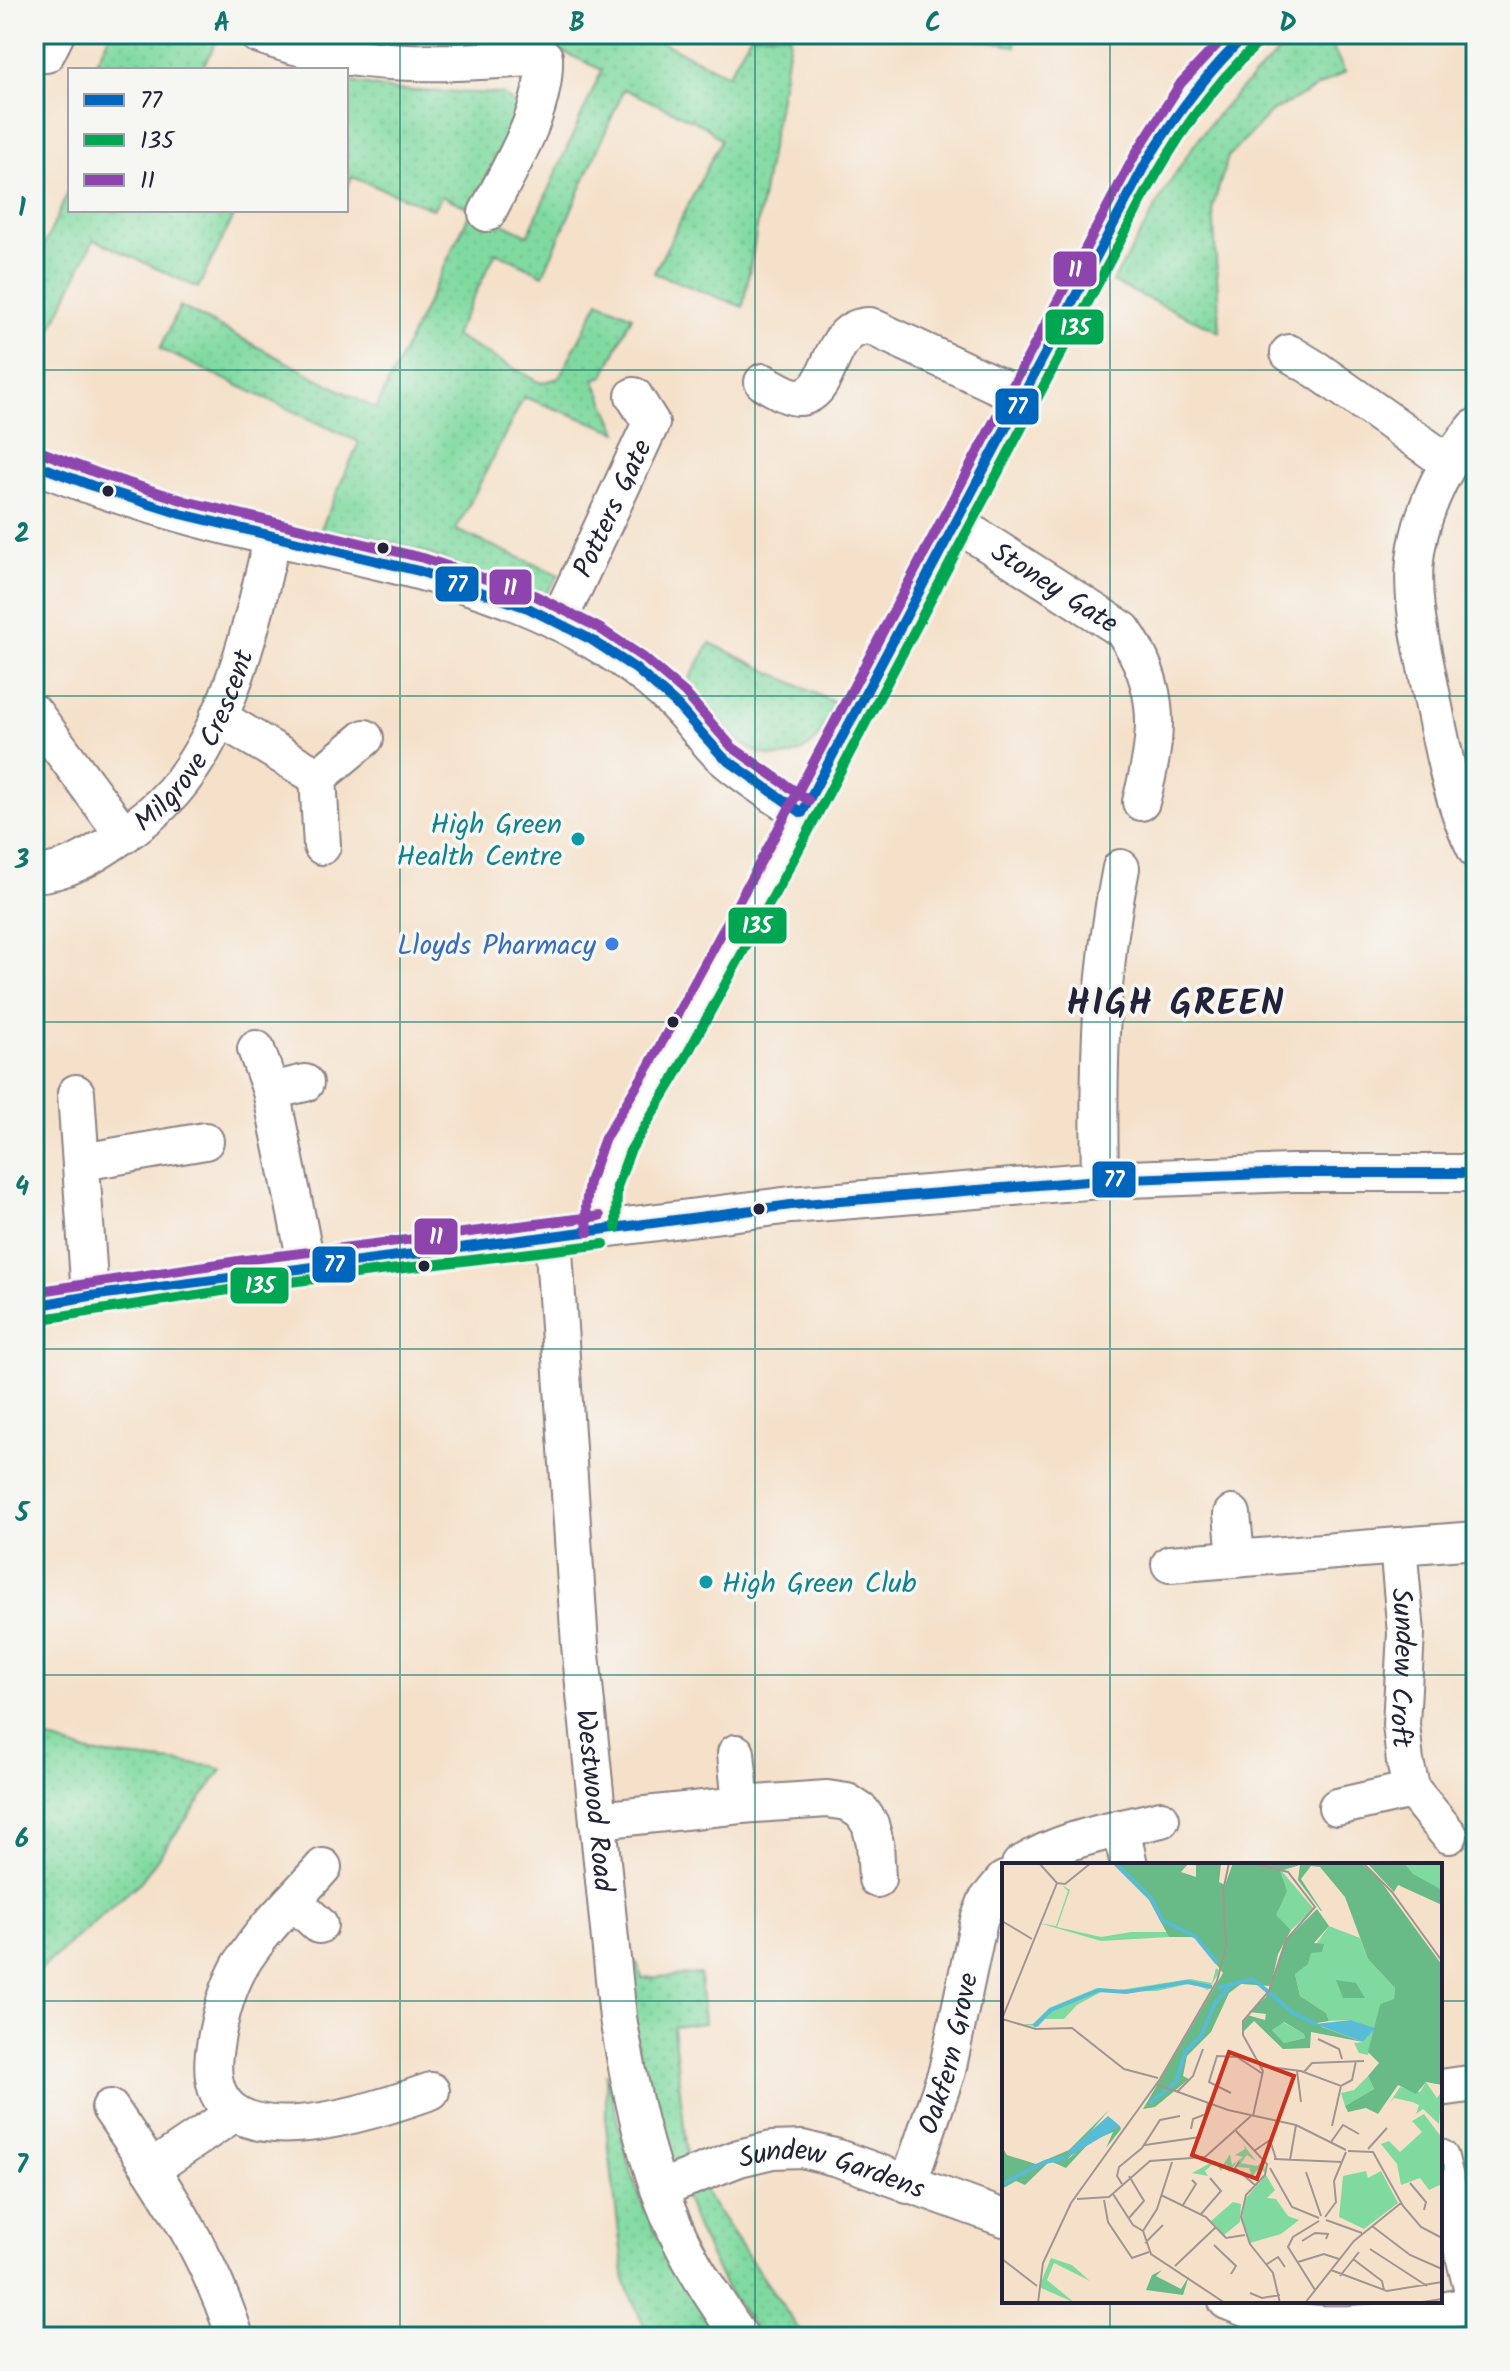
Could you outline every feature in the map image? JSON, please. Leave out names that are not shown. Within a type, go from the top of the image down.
[{"type":"street","points":[[257,34],[306,50],[395,48],[421,63],[544,57],[545,75],[533,120],[487,213]]},
{"type":"street","points":[[602,1230],[599,1209],[602,1187],[618,1145],[660,1076],[802,813],[1135,186],[1186,101],[1225,52],[1247,34]]},
{"type":"street","points":[[763,382],[795,397],[807,395],[818,386],[843,337],[858,326],[870,326],[1022,397]]},
{"type":"street","points":[[1289,353],[1449,463]]},
{"type":"street","name":"Potters Gate","points":[[558,622],[651,423],[634,396]]},
{"type":"street","points":[[1476,427],[1449,463],[1426,512],[1416,548],[1418,623],[1450,781],[1476,850]]},
{"type":"street","points":[[34,464],[153,507],[382,562],[500,596],[558,622],[613,652],[648,677],[724,757],[802,813]]},
{"type":"street","name":"Stoney Gate","points":[[956,523],[1123,630],[1140,654],[1155,720],[1152,759],[1141,802]]},
{"type":"street","name":"Milgrove Crescent","points":[[34,874],[68,868],[92,856],[124,835],[172,793],[218,717],[231,686],[274,537]]},
{"type":"street","points":[[34,713],[124,835]]},
{"type":"street","points":[[218,717],[318,777]]},
{"type":"street","points":[[318,777],[365,738]]},
{"type":"street","points":[[318,777],[322,846]]},
{"type":"street","points":[[1100,1180],[1100,1026],[1110,924],[1121,868]]},
{"type":"street","points":[[256,1049],[288,1087],[307,1267]]},
{"type":"street","points":[[76,1093],[90,1296]]},
{"type":"street","points":[[82,1162],[205,1141]]},
{"type":"street","points":[[34,1306],[307,1267],[791,1205],[1100,1180],[1292,1173],[1476,1173]]},
{"type":"street","name":"Westwood Road","points":[[553,1236],[569,1493],[598,1820],[618,2018],[628,2079],[659,2189],[678,2236],[740,2337]]},
{"type":"street","points":[[1232,1514],[1236,1558]]},
{"type":"street","points":[[1170,1564],[1476,1540]]},
{"type":"street","name":"Sundew Croft","points":[[1398,1546],[1406,1633],[1401,1724],[1405,1762],[1412,1790],[1449,1835]]},
{"type":"street","points":[[736,1753],[741,1805]]},
{"type":"street","points":[[1337,1807],[1412,1790]]},
{"type":"street","points":[[598,1820],[741,1805],[827,1799],[847,1802],[862,1812],[870,1824],[875,1843],[877,1879]]},
{"type":"street","points":[[1024,1863],[1052,1847],[1085,1836],[1161,1819]]},
{"type":"street","points":[[1121,1828],[1129,1863]]},
{"type":"street","points":[[323,1867],[306,1913],[258,1939],[225,1998],[212,2067],[218,2094],[233,2114],[249,2121],[273,2124],[312,2123],[398,2103],[431,2091]]},
{"type":"street","name":"Oakfern Grove","points":[[908,2185],[947,2071],[979,1920],[986,1902],[1002,1882]]},
{"type":"street","points":[[1442,2088],[1476,2083]]},
{"type":"street","points":[[110,2108],[151,2169],[212,2274],[235,2337]]},
{"type":"street","points":[[151,2169],[233,2114]]},
{"type":"street","name":"Sundew Gardens","points":[[659,2189],[739,2158],[772,2150],[802,2149],[838,2158],[1002,2217]]},
{"type":"street","points":[[1232,2303],[1271,2317],[1323,2323],[1372,2323],[1476,2304],[1442,2166]]},
{"type":"green space","points":[[110,34],[204,34],[217,41],[202,68],[93,68]]},
{"type":"green space","points":[[536,34],[645,34],[728,75],[751,34],[791,34],[743,307],[654,273],[721,140],[705,126],[624,89],[543,275],[496,252],[454,336],[541,383],[559,378],[599,301],[632,316],[604,376],[594,379],[618,432],[524,397],[456,530],[559,575],[545,595],[535,597],[429,554],[365,534],[320,531],[359,442],[160,349],[180,306],[376,409],[472,209],[442,196],[433,209],[352,177],[348,185],[348,81],[394,90],[502,94],[518,107],[473,209],[528,235],[602,70],[534,38]]},
{"type":"green space","points":[[940,34],[1016,34],[1015,46]]},
{"type":"green space","points":[[1300,34],[1326,34],[1345,72],[1271,112],[1228,157],[1213,206],[1220,332],[1112,282],[1205,130],[1250,79]]},
{"type":"green space","points":[[68,192],[68,212],[236,212],[198,288],[94,239],[34,366],[34,244],[43,248]]},
{"type":"green space","points":[[710,643],[835,703],[815,741],[795,754],[771,756],[756,752],[730,732],[688,681]]},
{"type":"green space","points":[[34,1722],[43,1737],[90,1753],[212,1766],[222,1770],[141,1881],[34,1975]]},
{"type":"green space","points":[[624,1962],[637,1963],[642,1978],[700,1974],[704,2023],[673,2027],[687,2153],[707,2196],[804,2337],[760,2337],[726,2288],[699,2233],[660,2137],[640,2062]]},
{"type":"green space","points":[[606,2073],[642,2203],[673,2266],[719,2337],[649,2337],[625,2283],[606,2125]]},
{"type":"transit line","name":"11","points":[[588,1232],[586,1206],[589,1182],[605,1138],[649,1066],[774,837],[1136,153],[1181,83],[1227,34]]},
{"type":"transit line","name":"77","points":[[34,464],[181,514],[419,571],[528,608],[592,640],[636,669],[675,703],[723,757],[802,813],[1147,161],[1193,94],[1247,34]]},
{"type":"transit line","name":"135","points":[[616,1228],[617,1187],[630,1151],[673,1080],[798,851],[1141,202],[1192,118],[1222,80],[1257,44]]},
{"type":"transit line","name":"11","points":[[39,451],[185,501],[423,558],[534,595],[599,628],[644,658],[685,693],[732,747],[809,801]]},
{"type":"transit line","name":"77","points":[[34,1306],[90,1296],[791,1205],[1100,1180],[1292,1173],[1476,1173]]},
{"type":"transit line","name":"11","points":[[34,1292],[245,1260],[600,1216]]},
{"type":"transit line","name":"135","points":[[36,1320],[248,1287],[604,1244]]},
{"type":"place","name":"High Green Health Centre","points":[[578,839]]},
{"type":"place","name":"Lloyds Pharmacy","points":[[612,944]]},
{"type":"place","name":"High Green Club","points":[[706,1582]]},
{"type":"district","name":"HIGH GREEN","points":[[1176,1001]]}]
